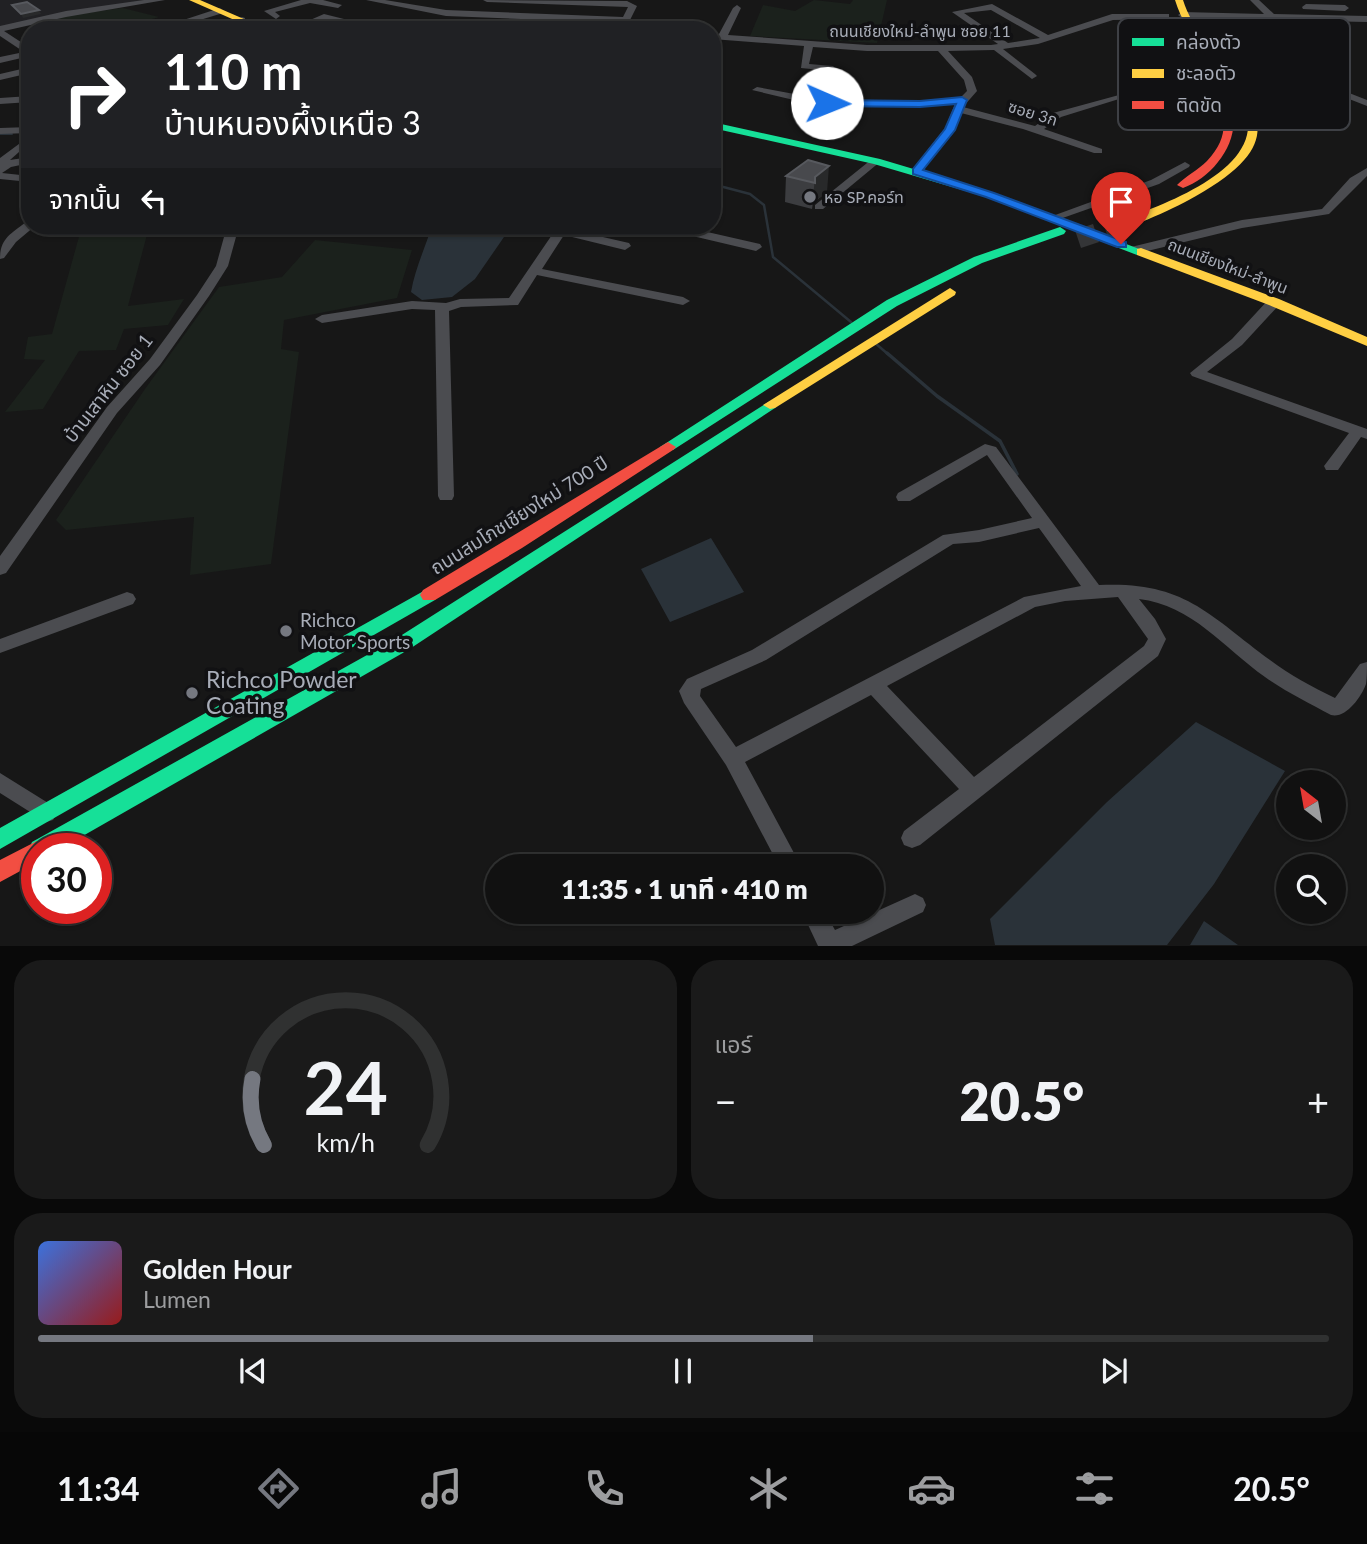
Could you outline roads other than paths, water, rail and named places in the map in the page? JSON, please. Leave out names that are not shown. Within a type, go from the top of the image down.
[{"type":"main road","points":[[193,0],[242,20]]},
{"type":"main road","name":"ถนนเชียงใหม่-ลำพูน","points":[[721,127],[916,172],[1274,302],[1367,342]]},
{"type":"main road","points":[[1091,220],[1186,184],[1208,167],[1222,149],[1227,130]]},
{"type":"main road","points":[[1111,228],[1179,202],[1215,183],[1236,165],[1247,150],[1254,130]]},
{"type":"main road","name":"ถนนสมโภชเชียงใหม่ 700 ปี","points":[[0,839],[516,544],[892,303],[978,260],[1057,225]]},
{"type":"main road","points":[[68,833],[401,645],[924,306],[988,274],[1078,239]]},
{"type":"main road","points":[[0,872],[21,860]]},
{"type":"street","points":[[36,21],[161,0]]},
{"type":"street","points":[[276,16],[268,11],[309,0],[340,9],[316,21]]},
{"type":"street","points":[[370,0],[446,13],[626,20],[633,9],[633,6],[627,4],[598,2],[487,0]]},
{"type":"street","points":[[446,13],[469,0]]},
{"type":"street","points":[[647,0],[659,0]]},
{"type":"street","points":[[1258,3],[1345,8]]},
{"type":"street","points":[[1258,3],[1273,18]]},
{"type":"street","points":[[1008,47],[956,12],[992,7],[1047,38]]},
{"type":"street","points":[[721,31],[737,8]]},
{"type":"street","name":"ถนนเชียงใหม่-ลำพูน ซอย 11","points":[[721,37],[809,45],[1008,47],[1047,38],[1112,17],[1173,8],[1273,18]]},
{"type":"street","points":[[187,21],[220,11]]},
{"type":"street","points":[[327,17],[342,21]]},
{"type":"street","points":[[0,31],[21,25]]},
{"type":"street","points":[[0,31],[21,46]]},
{"type":"street","points":[[0,44],[12,41]]},
{"type":"street","points":[[809,45],[804,66],[830,68]]},
{"type":"street","points":[[995,47],[1032,76]]},
{"type":"street","points":[[916,172],[950,130],[960,105],[972,90],[972,85],[940,48]]},
{"type":"street","points":[[0,60],[21,54]]},
{"type":"street","points":[[0,78],[21,72]]},
{"type":"street","points":[[827,103],[827,84],[843,75]]},
{"type":"street","points":[[757,90],[827,103],[960,105]]},
{"type":"street","points":[[1350,96],[1367,103]]},
{"type":"street","points":[[1037,130],[1057,114],[1116,97]]},
{"type":"street","points":[[0,101],[21,100]]},
{"type":"street","name":"ซอย 3ก","points":[[960,105],[1098,151]]},
{"type":"street","points":[[0,131],[21,130]]},
{"type":"street","points":[[2,171],[21,147]]},
{"type":"street","points":[[819,207],[876,161]]},
{"type":"street","points":[[2,171],[21,164]]},
{"type":"street","points":[[1057,225],[1155,182],[1185,165]]},
{"type":"street","points":[[2,171],[21,176]]},
{"type":"street","points":[[1135,250],[1206,231],[1325,212],[1333,207],[1346,186],[1367,171]]},
{"type":"street","points":[[0,233],[21,229]]},
{"type":"street","points":[[0,254],[21,234]]},
{"type":"street","name":"บ้านเสาหิน ซอย 1","points":[[0,569],[112,410],[155,362],[202,296],[222,266],[231,235]]},
{"type":"street","points":[[322,320],[412,305],[445,307],[460,303],[512,302],[557,235]]},
{"type":"street","points":[[589,235],[625,246]]},
{"type":"street","points":[[705,235],[756,247]]},
{"type":"street","points":[[534,271],[683,301]]},
{"type":"street","points":[[1274,302],[1237,342],[1197,373],[1362,432],[1332,466]]},
{"type":"street","points":[[445,307],[441,317],[446,496]]},
{"type":"street","points":[[904,497],[988,449],[991,450],[1095,592]]},
{"type":"street","points":[[783,854],[733,759],[691,698],[689,691],[694,684],[759,655],[948,539],[979,536],[1045,521]]},
{"type":"street","points":[[733,759],[1030,603],[1051,595],[1095,592],[1150,594],[1184,604],[1266,667],[1338,709],[1367,669]]},
{"type":"street","points":[[912,838],[1156,645],[1157,639],[1149,624],[1124,593]]},
{"type":"street","points":[[0,646],[127,599]]},
{"type":"street","points":[[874,685],[973,790]]},
{"type":"street","points":[[0,782],[46,813]]},
{"type":"street","points":[[819,924],[830,945],[915,905]]},
{"type":"waterway","points":[[0,134],[12,134]]},
{"type":"waterway","points":[[721,186],[750,194],[764,205],[773,257],[851,322]]},
{"type":"waterway","points":[[875,343],[889,355]]},
{"type":"waterway","points":[[887,353],[937,396],[1000,441],[1017,474]]},
{"type":"tunnel","points":[[1078,239],[1111,228]]},
{"type":"place","name":"หอ SP.คอร์ท","points":[[810,197]]},
{"type":"place","name":"Richco Motor Sports","points":[[286,631]]},
{"type":"place","name":"Richco Powder Coating","points":[[192,693]]}]
